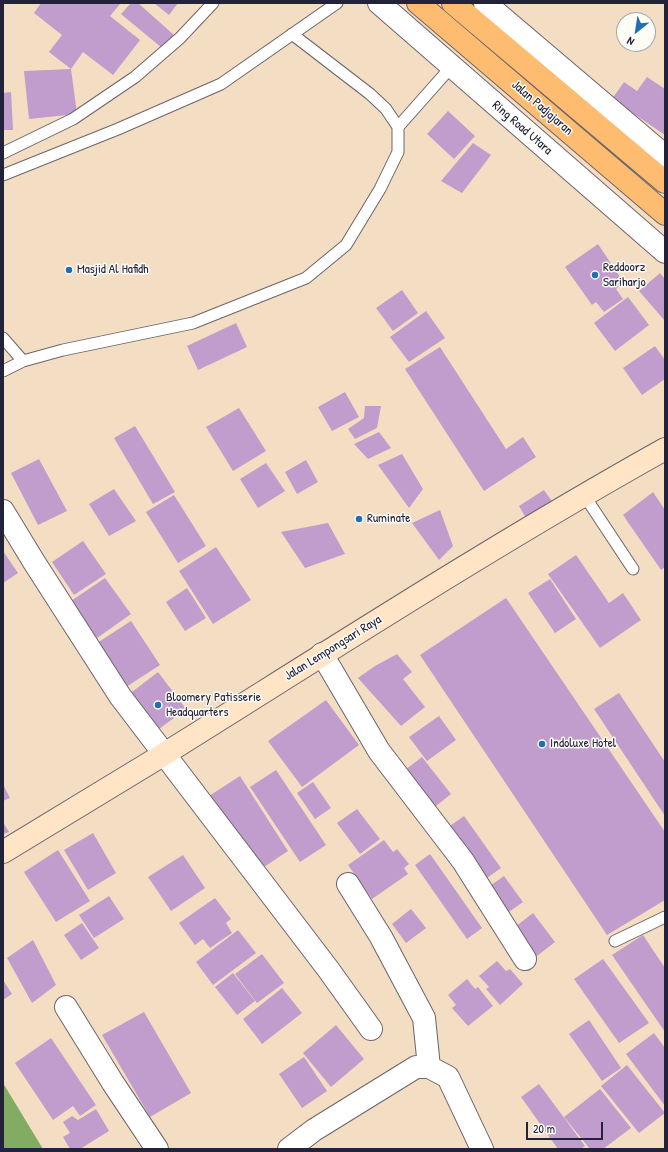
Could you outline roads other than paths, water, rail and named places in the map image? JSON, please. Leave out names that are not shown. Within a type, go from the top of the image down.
[{"type":"highway","name":"Jalan Padjajaran","points":[[418,3],[665,214]]},
{"type":"highway","name":"Jalan Padjajaran","points":[[453,3],[665,182]]},
{"type":"main road","name":"Jalan Lempongsari Raya","points":[[3,852],[164,754],[322,654],[584,494],[665,450]]},
{"type":"street","name":"Ring Road Utara","points":[[379,3],[665,252]]},
{"type":"street","points":[[486,3],[665,156]]},
{"type":"street","points":[[3,511],[120,696],[328,969],[371,1028]]},
{"type":"street","points":[[322,654],[379,751],[463,861],[525,960]]},
{"type":"street","points":[[348,884],[381,936],[424,1018],[429,1067]]},
{"type":"street","points":[[66,1007],[113,1083],[157,1149]]},
{"type":"street","points":[[289,1149],[314,1130],[416,1067],[429,1067],[448,1077],[482,1149]]},
{"type":"lane","points":[[3,153],[73,119],[135,77],[180,38],[213,3]]},
{"type":"lane","points":[[3,175],[118,129],[221,84],[336,3]]},
{"type":"lane","points":[[3,371],[23,362],[63,350],[192,323],[306,278],[346,245],[380,189],[398,152],[398,128],[386,109],[370,94],[292,34]]},
{"type":"lane","points":[[398,128],[452,66]]},
{"type":"lane","points":[[3,338],[23,362]]},
{"type":"lane","points":[[584,494],[633,569]]},
{"type":"lane","points":[[615,941],[665,917]]},
{"type":"place","name":"Masjid Al Hafidh","points":[[69,270]]},
{"type":"place","name":"Reddoorz Sariharjo","points":[[595,275]]},
{"type":"place","name":"Ruminate","points":[[359,519]]},
{"type":"place","name":"Bloomery Patisserie Headquarters","points":[[158,705]]},
{"type":"place","name":"Indoluxe Hotel","points":[[542,744]]}]
